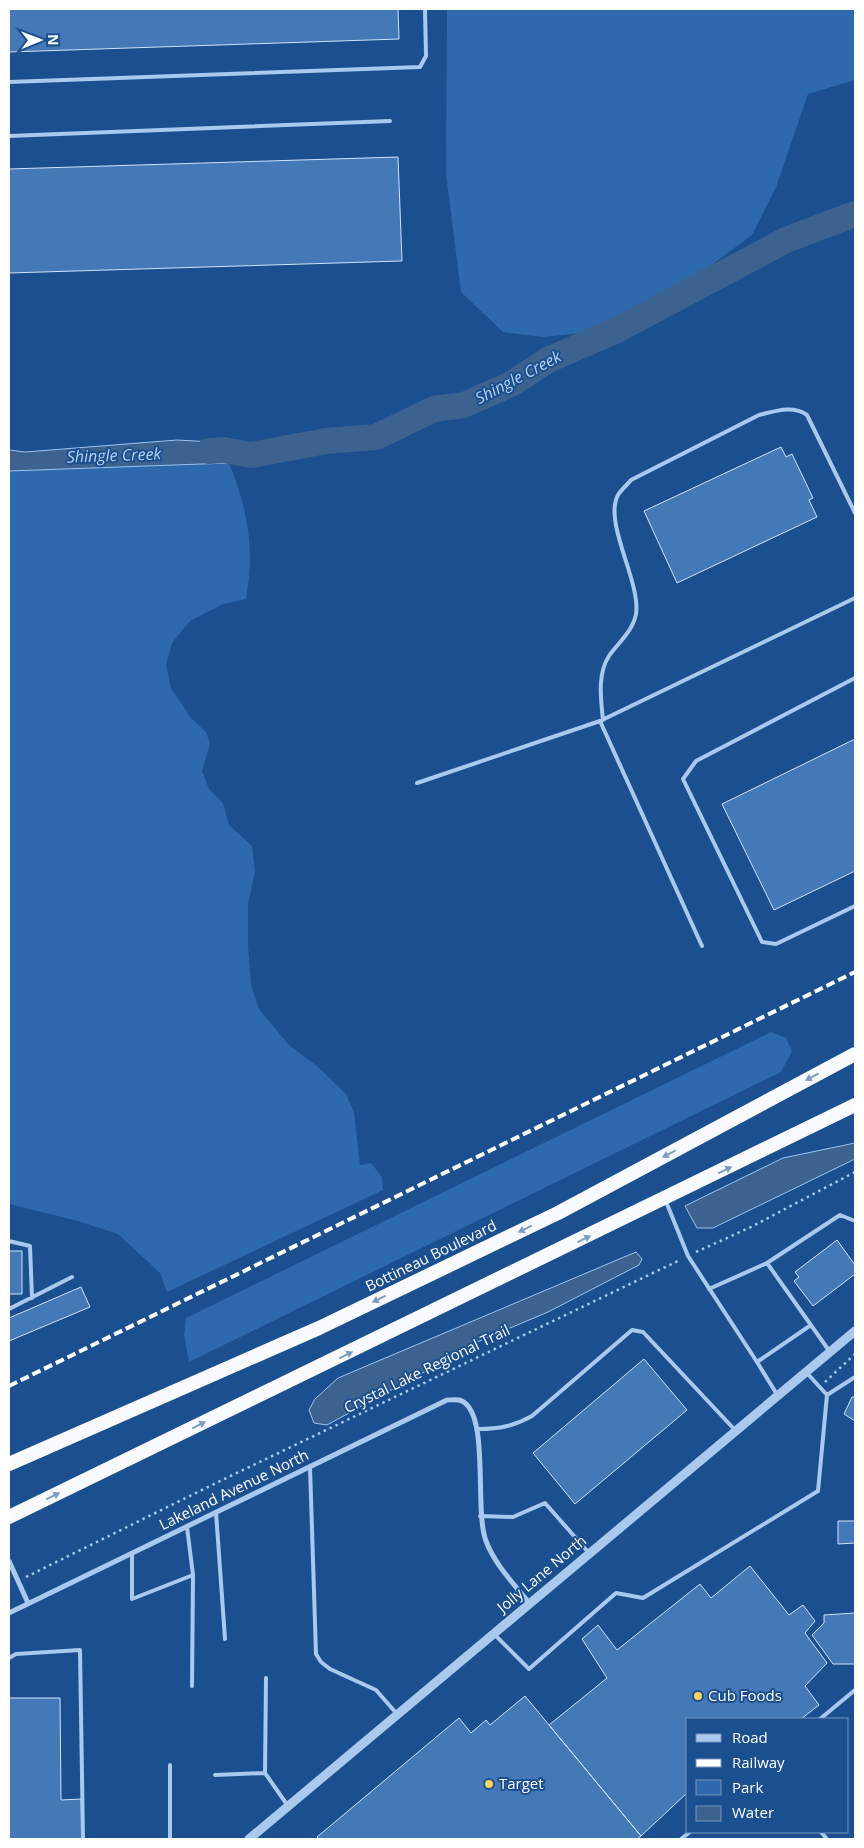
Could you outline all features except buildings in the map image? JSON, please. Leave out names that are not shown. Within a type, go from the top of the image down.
[{"type":"highway","name":"Bottineau Boulevard","points":[[9,1464],[319,1328],[549,1217],[855,1054]]},
{"type":"highway","points":[[9,1517],[665,1200],[855,1105]]},
{"type":"street","name":"Jolly Lane North","points":[[249,1839],[855,1331]]},
{"type":"street","name":"Lakeland Avenue North","points":[[9,1613],[447,1400],[462,1400],[470,1407],[479,1429]]},
{"type":"street","points":[[479,1429],[480,1516],[486,1541],[502,1570],[530,1604]]},
{"type":"street","points":[[9,1561],[28,1603]]},
{"type":"lane","points":[[9,82],[420,67],[426,56],[425,9]]},
{"type":"lane","points":[[9,136],[390,121]]},
{"type":"lane","points":[[702,946],[601,720],[600,687],[608,658],[626,636],[636,615],[634,588],[615,519],[617,496],[631,480],[760,416],[777,411],[799,409],[808,415],[855,513]]},
{"type":"lane","points":[[417,783],[601,720],[855,598]]},
{"type":"lane","points":[[855,678],[696,761],[683,779],[762,942],[776,944],[855,906]]},
{"type":"lane","points":[[665,1200],[688,1256],[778,1397]]},
{"type":"lane","points":[[709,1289],[767,1263],[840,1215],[855,1221]]},
{"type":"lane","points":[[9,1241],[30,1246],[32,1298]]},
{"type":"lane","points":[[767,1263],[830,1352]]},
{"type":"lane","points":[[9,1309],[72,1277]]},
{"type":"lane","points":[[757,1362],[810,1325]]},
{"type":"lane","points":[[479,1429],[496,1429],[516,1425],[532,1416],[632,1330],[644,1332],[736,1432]]},
{"type":"lane","points":[[493,1633],[529,1668],[616,1593],[642,1598],[818,1491],[826,1395],[806,1372]]},
{"type":"lane","points":[[826,1395],[855,1377]]},
{"type":"lane","points":[[310,1467],[316,1654],[321,1662],[330,1669],[376,1690],[397,1714]]},
{"type":"lane","points":[[480,1516],[513,1517],[545,1503],[589,1553]]},
{"type":"lane","points":[[216,1512],[225,1639]]},
{"type":"lane","points":[[187,1527],[193,1574],[192,1686]]},
{"type":"lane","points":[[132,1554],[132,1599],[193,1574]]},
{"type":"lane","points":[[9,1658],[16,1654],[80,1650],[83,1839]]},
{"type":"lane","points":[[266,1678],[265,1773],[288,1806]]},
{"type":"lane","points":[[821,1718],[855,1690]]},
{"type":"lane","points":[[170,1765],[170,1839]]},
{"type":"lane","points":[[215,1775],[265,1773]]},
{"type":"path","name":"Crystal Lake Regional Trail","points":[[18,1581],[216,1483],[751,1227],[855,1172]]},
{"type":"path","points":[[820,1386],[855,1354]]},
{"type":"green space","points":[[447,9],[855,9],[855,80],[808,94],[776,187],[752,235],[686,284],[581,333],[543,337],[503,332],[461,292],[446,174]]},
{"type":"green space","points":[[229,463],[241,497],[250,546],[249,581],[246,599],[223,604],[190,621],[172,643],[166,665],[171,688],[191,718],[206,732],[210,744],[202,771],[209,789],[223,803],[229,825],[252,846],[255,872],[248,904],[248,946],[251,985],[259,1009],[289,1045],[318,1067],[346,1094],[354,1112],[360,1165],[371,1163],[382,1177],[383,1190],[167,1292],[160,1273],[118,1234],[78,1221],[9,1204],[9,471]]},
{"type":"green space","points":[[771,1032],[786,1038],[792,1051],[781,1072],[189,1362],[184,1335],[186,1318]]},
{"type":"water","points":[[177,440],[232,443],[251,458],[229,463],[9,471],[9,450],[25,452]]},
{"type":"water","points":[[855,1143],[855,1159],[713,1228],[697,1228],[685,1206],[783,1158]]},
{"type":"water","points":[[636,1252],[642,1259],[639,1265],[548,1312],[456,1351],[426,1371],[327,1425],[314,1423],[309,1410],[315,1399],[338,1378]]},
{"type":"waterway","name":"Shingle Creek","points":[[209,451],[224,450],[251,455],[326,441],[376,437],[434,409],[464,405],[511,384],[548,360],[617,330],[786,240],[855,214]]},
{"type":"railway","points":[[9,1386],[855,972]]},
{"type":"place","name":"Cub Foods","points":[[698,1696]]},
{"type":"place","name":"Target","points":[[489,1784]]}]
